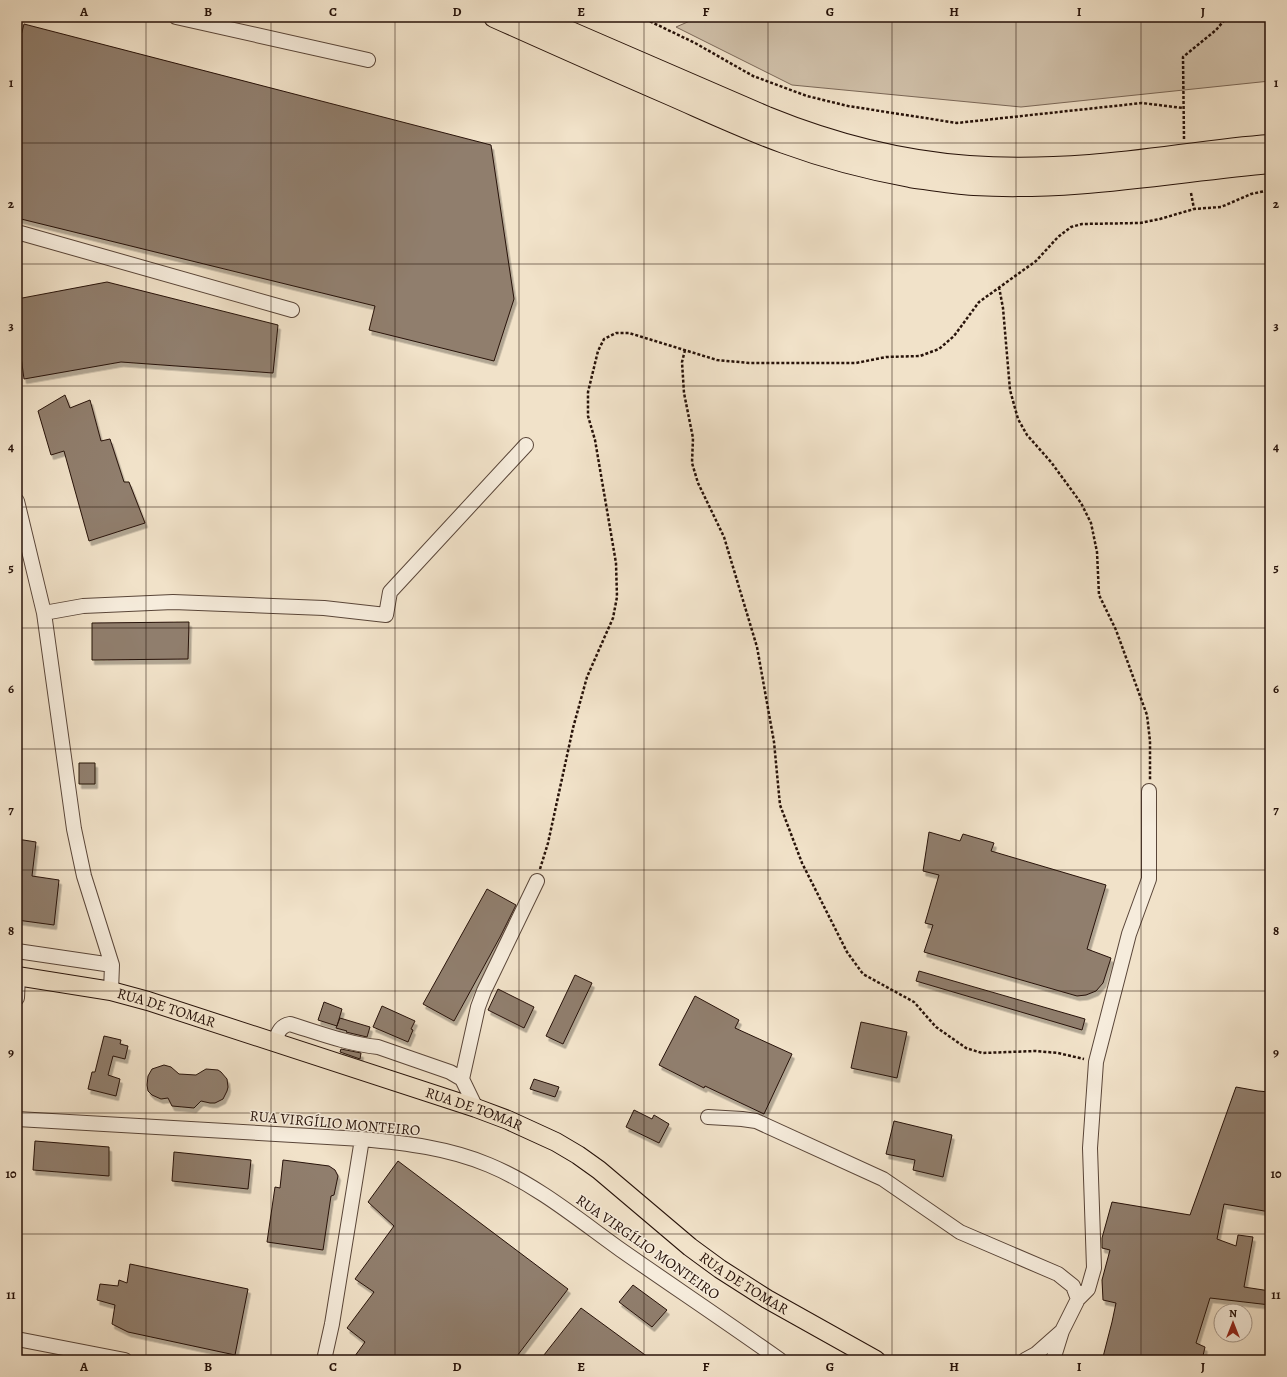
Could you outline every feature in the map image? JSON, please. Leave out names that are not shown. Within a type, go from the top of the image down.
[{"type":"highway","points":[[494,17],[739,126],[816,154],[875,170],[972,185],[1007,186],[1067,184],[1145,178],[1270,163]]},
{"type":"highway","points":[[536,17],[766,118],[863,149],[899,157],[969,166],[1053,167],[1126,162],[1270,145]]},
{"type":"main road","name":"RUA DE TOMAR","points":[[18,976],[111,991],[148,1001],[476,1108],[508,1120],[556,1142],[578,1155],[599,1170],[690,1247],[720,1269],[766,1298],[876,1360]]},
{"type":"street","points":[[176,17],[368,60]]},
{"type":"street","points":[[17,232],[292,310]]},
{"type":"street","points":[[44,613],[83,606],[173,602],[324,608],[386,615],[390,592],[526,445]]},
{"type":"street","points":[[17,501],[44,613],[74,829],[84,876],[112,965],[111,991]]},
{"type":"street","points":[[1053,1360],[1062,1331],[1078,1299],[1088,1289],[1094,1268],[1090,1148],[1096,1062],[1129,934],[1148,879],[1150,790]]},
{"type":"street","points":[[462,1080],[478,1008],[536,881]]},
{"type":"street","points":[[17,951],[112,965]]},
{"type":"street","points":[[17,998],[18,976]]},
{"type":"street","points":[[274,1043],[280,1028],[290,1024],[367,1047],[378,1047],[450,1072],[462,1080],[476,1108]]},
{"type":"street","points":[[708,1117],[756,1121],[883,1179],[960,1232],[1058,1274],[1073,1286],[1078,1299]]},
{"type":"street","name":"RUA VIRGÍLIO MONTEIRO","points":[[17,1119],[362,1139],[404,1143],[455,1153],[491,1166],[536,1190],[780,1360]]},
{"type":"street","points":[[324,1360],[332,1324],[362,1139]]},
{"type":"street","points":[[1025,1360],[1036,1354],[1062,1331]]},
{"type":"street","points":[[17,1339],[125,1360]]},
{"type":"path","points":[[641,17],[695,43],[753,76],[807,96],[848,106],[957,123],[1142,103],[1184,108]]},
{"type":"path","points":[[1184,139],[1184,57],[1216,30],[1227,17]]},
{"type":"path","points":[[1264,17],[1270,25]]},
{"type":"path","points":[[536,881],[548,843],[573,728],[587,677],[612,618],[617,598],[616,563],[595,440],[588,416],[588,392],[598,351],[604,339],[616,333],[629,333],[717,360],[749,364],[856,363],[886,358],[920,356],[939,349],[954,336],[978,302],[1036,261],[1058,237],[1071,227],[1082,224],[1140,223],[1194,209],[1221,207],[1251,194],[1270,190]]},
{"type":"path","points":[[1191,193],[1194,209]]},
{"type":"path","points":[[999,287],[1003,308],[1010,390],[1018,419],[1027,435],[1051,462],[1081,503],[1091,523],[1097,552],[1099,595],[1116,630],[1147,715],[1150,741],[1150,790]]},
{"type":"path","points":[[685,350],[682,362],[684,393],[694,438],[692,462],[698,484],[724,537],[757,648],[774,742],[780,805],[802,863],[847,952],[863,974],[914,1002],[936,1027],[966,1048],[982,1053],[1036,1051],[1058,1053],[1096,1062]]},
{"type":"shaded area","points":[[699,17],[1270,17],[1270,81],[1021,107],[792,85],[676,27]]},
{"type":"building","points":[[24,24],[491,145],[514,299],[494,361],[369,330],[375,306],[17,218],[17,51]]},
{"type":"building","points":[[107,282],[278,325],[273,373],[121,362],[24,379],[17,327],[17,299]]},
{"type":"building","points":[[65,395],[70,408],[90,400],[101,441],[110,439],[124,482],[129,482],[145,523],[89,541],[64,451],[51,455],[38,411]]},
{"type":"building","points":[[189,622],[188,659],[92,660],[92,623]]},
{"type":"building","points":[[79,763],[95,763],[95,784],[79,784]]},
{"type":"building","points":[[929,832],[960,841],[963,834],[994,843],[991,851],[1106,885],[1087,949],[1111,958],[1103,983],[1096,991],[1086,995],[1077,996],[924,952],[933,925],[925,923],[939,875],[923,871]]},
{"type":"building","points":[[17,839],[36,842],[32,876],[59,880],[54,925],[17,920]]},
{"type":"building","points":[[487,889],[516,905],[454,1021],[423,1004]]},
{"type":"building","points":[[919,971],[1085,1019],[1082,1030],[916,981]]},
{"type":"building","points":[[575,975],[592,983],[563,1044],[546,1036]]},
{"type":"building","points":[[498,989],[534,1007],[524,1028],[488,1010]]},
{"type":"building","points":[[695,996],[739,1020],[735,1028],[792,1054],[764,1114],[705,1086],[704,1088],[659,1065]]},
{"type":"building","points":[[324,1002],[342,1009],[337,1026],[318,1020]]},
{"type":"building","points":[[382,1006],[415,1021],[411,1029],[413,1030],[408,1042],[373,1027]]},
{"type":"building","points":[[340,1018],[370,1027],[367,1037],[336,1028]]},
{"type":"building","points":[[861,1022],[907,1032],[897,1078],[851,1068]]},
{"type":"building","points":[[104,1036],[121,1040],[120,1044],[128,1046],[125,1059],[113,1056],[108,1075],[120,1079],[116,1096],[88,1089],[92,1072],[95,1072]]},
{"type":"building","points":[[341,1049],[361,1053],[360,1059],[340,1052]]},
{"type":"building","points":[[164,1065],[171,1067],[179,1074],[196,1075],[206,1069],[218,1070],[227,1079],[227,1091],[223,1099],[215,1103],[201,1101],[194,1108],[172,1106],[168,1098],[161,1099],[152,1095],[148,1091],[148,1076],[152,1069]]},
{"type":"building","points":[[534,1079],[559,1087],[555,1097],[530,1089]]},
{"type":"building","points":[[1236,1087],[1270,1092],[1270,1212],[1224,1204],[1217,1239],[1236,1246],[1238,1235],[1253,1237],[1244,1287],[1270,1291],[1270,1305],[1210,1298],[1196,1343],[1205,1347],[1202,1360],[1113,1360],[1103,1357],[1116,1303],[1103,1300],[1102,1280],[1110,1250],[1102,1248],[1102,1238],[1112,1202],[1190,1215]]},
{"type":"building","points":[[634,1110],[652,1119],[654,1115],[669,1124],[659,1143],[626,1127]]},
{"type":"building","points":[[894,1121],[952,1135],[943,1177],[913,1170],[915,1160],[886,1154]]},
{"type":"building","points":[[35,1141],[109,1147],[109,1176],[33,1170]]},
{"type":"building","points":[[174,1152],[251,1160],[248,1189],[172,1181]]},
{"type":"building","points":[[283,1160],[329,1166],[335,1170],[338,1176],[334,1195],[331,1196],[323,1250],[267,1242],[275,1187],[280,1188]]},
{"type":"building","points":[[398,1161],[568,1289],[514,1360],[352,1360],[365,1342],[347,1328],[374,1292],[355,1279],[394,1226],[368,1202]]},
{"type":"building","points":[[130,1264],[248,1289],[235,1355],[128,1332],[112,1324],[115,1305],[97,1300],[100,1284],[118,1286],[119,1280],[127,1283]]},
{"type":"building","points":[[633,1285],[667,1310],[652,1327],[619,1302]]},
{"type":"building","points":[[581,1308],[652,1360],[540,1360]]}]
